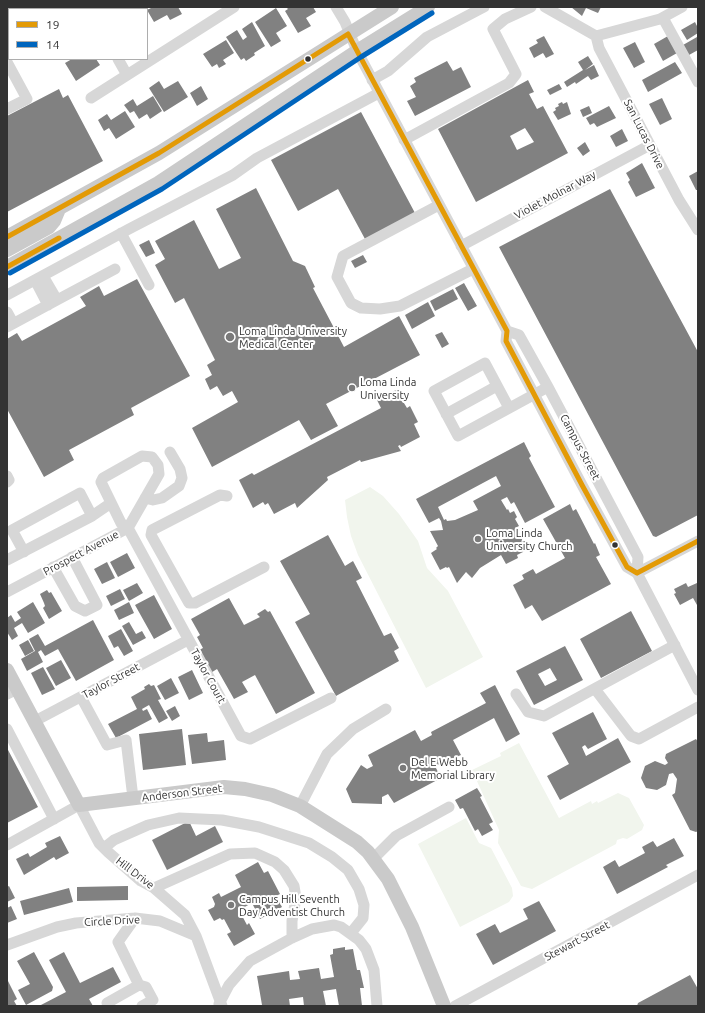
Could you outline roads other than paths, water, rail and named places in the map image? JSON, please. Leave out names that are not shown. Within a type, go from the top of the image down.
[{"type":"main road","points":[[7,237],[159,153],[392,7]]},
{"type":"main road","points":[[7,267],[158,183],[357,51],[428,7]]},
{"type":"main road","points":[[7,250],[49,227],[54,222],[59,209]]},
{"type":"main road","points":[[7,670],[12,692],[34,721],[79,805]]},
{"type":"main road","name":"Anderson Street","points":[[79,805],[224,787],[246,789],[264,793],[300,806],[357,842],[373,859],[388,879],[444,1006]]},
{"type":"street","points":[[91,98],[234,7]]},
{"type":"street","points":[[336,7],[344,22],[348,34],[404,140],[509,83],[516,74],[493,29],[505,19],[531,7]]},
{"type":"street","points":[[372,80],[388,71],[427,37],[484,7]]},
{"type":"street","points":[[545,7],[596,36],[662,18],[682,7]]},
{"type":"street","points":[[662,18],[698,82]]},
{"type":"street","name":"San Lucas Drive","points":[[596,36],[599,48],[678,200],[698,230]]},
{"type":"street","points":[[119,60],[127,75]]},
{"type":"street","points":[[7,62],[27,99],[7,109]]},
{"type":"street","points":[[7,295],[121,233],[233,176],[257,158],[379,93]]},
{"type":"street","name":"Campus Street","points":[[404,140],[506,331],[506,341],[626,567],[637,573]]},
{"type":"street","name":"Violet Molnar Way","points":[[461,246],[650,145]]},
{"type":"street","points":[[439,205],[343,256],[337,277],[351,303],[361,308],[380,309],[400,306],[473,269]]},
{"type":"street","points":[[121,233],[149,285]]},
{"type":"street","points":[[7,312],[10,325],[114,269]]},
{"type":"street","points":[[39,278],[52,302]]},
{"type":"street","name":"Campus Street","points":[[506,331],[519,335],[548,387],[638,557],[637,573],[698,690]]},
{"type":"street","points":[[509,408],[484,363],[434,390],[458,436],[548,387]]},
{"type":"street","points":[[446,414],[497,386]]},
{"type":"street","points":[[130,532],[145,498],[153,500],[162,498],[179,486],[182,478],[180,469],[170,452]]},
{"type":"street","name":"Prospect Avenue","points":[[7,592],[72,557],[130,532],[121,523],[102,487],[101,482],[103,478],[142,456],[152,457],[158,465],[159,474],[145,498]]},
{"type":"street","points":[[7,476],[9,480],[7,482]]},
{"type":"street","points":[[24,552],[12,530],[80,493],[92,516]]},
{"type":"street","points":[[130,532],[147,529],[152,530],[220,495],[227,496]]},
{"type":"street","points":[[7,560],[92,516],[111,503]]},
{"type":"street","points":[[152,530],[150,535],[189,603],[195,603],[264,567]]},
{"type":"street","name":"Taylor Court","points":[[130,532],[241,736],[250,739],[331,698]]},
{"type":"street","points":[[637,573],[697,545]]},
{"type":"street","points":[[53,567],[75,606],[85,611],[98,605],[72,557]]},
{"type":"street","name":"Taylor Street","points":[[34,721],[188,640]]},
{"type":"street","points":[[516,694],[528,712],[544,716],[675,645]]},
{"type":"street","points":[[595,689],[631,736],[639,739],[698,707]]},
{"type":"street","points":[[81,697],[107,746],[126,740],[133,798]]},
{"type":"street","points":[[300,806],[327,754],[353,729],[386,709]]},
{"type":"street","points":[[7,729],[54,819]]},
{"type":"street","points":[[7,845],[79,805]]},
{"type":"street","name":"Hill Drive","points":[[79,805],[99,843],[141,881],[154,888],[185,916],[196,936]]},
{"type":"street","points":[[373,859],[396,836],[449,807]]},
{"type":"street","points":[[104,848],[114,840],[148,825],[179,818],[222,820],[259,827],[309,843],[332,856],[348,870],[359,889],[364,906],[363,918],[351,933]]},
{"type":"street","points":[[154,888],[230,854],[256,853],[275,862],[284,870],[294,886],[296,898],[292,921],[292,938]]},
{"type":"street","name":"Stewart Street","points":[[455,1006],[698,875]]},
{"type":"street","points":[[135,918],[118,942],[139,985]]},
{"type":"street","name":"Circle Drive","points":[[7,945],[57,927],[135,918],[160,921],[196,936]]},
{"type":"street","points":[[220,1004],[229,986],[250,961],[292,938],[328,925],[341,927],[359,940],[371,960],[374,970],[377,1006]]},
{"type":"street","points":[[196,936],[220,1004]]},
{"type":"street","points":[[109,1006],[107,1003],[139,985],[146,987],[153,1000],[142,1006]]},
{"type":"place","name":"Loma Linda University Medical Center","points":[[230,337]]},
{"type":"place","name":"Loma Linda University","points":[[352,388]]},
{"type":"place","name":"Loma Linda University Church","points":[[478,539]]},
{"type":"place","name":"Del E Webb Memorial Library","points":[[403,768]]},
{"type":"place","name":"Campus Hill Seventh Day Adventist Church","points":[[231,905]]}]
